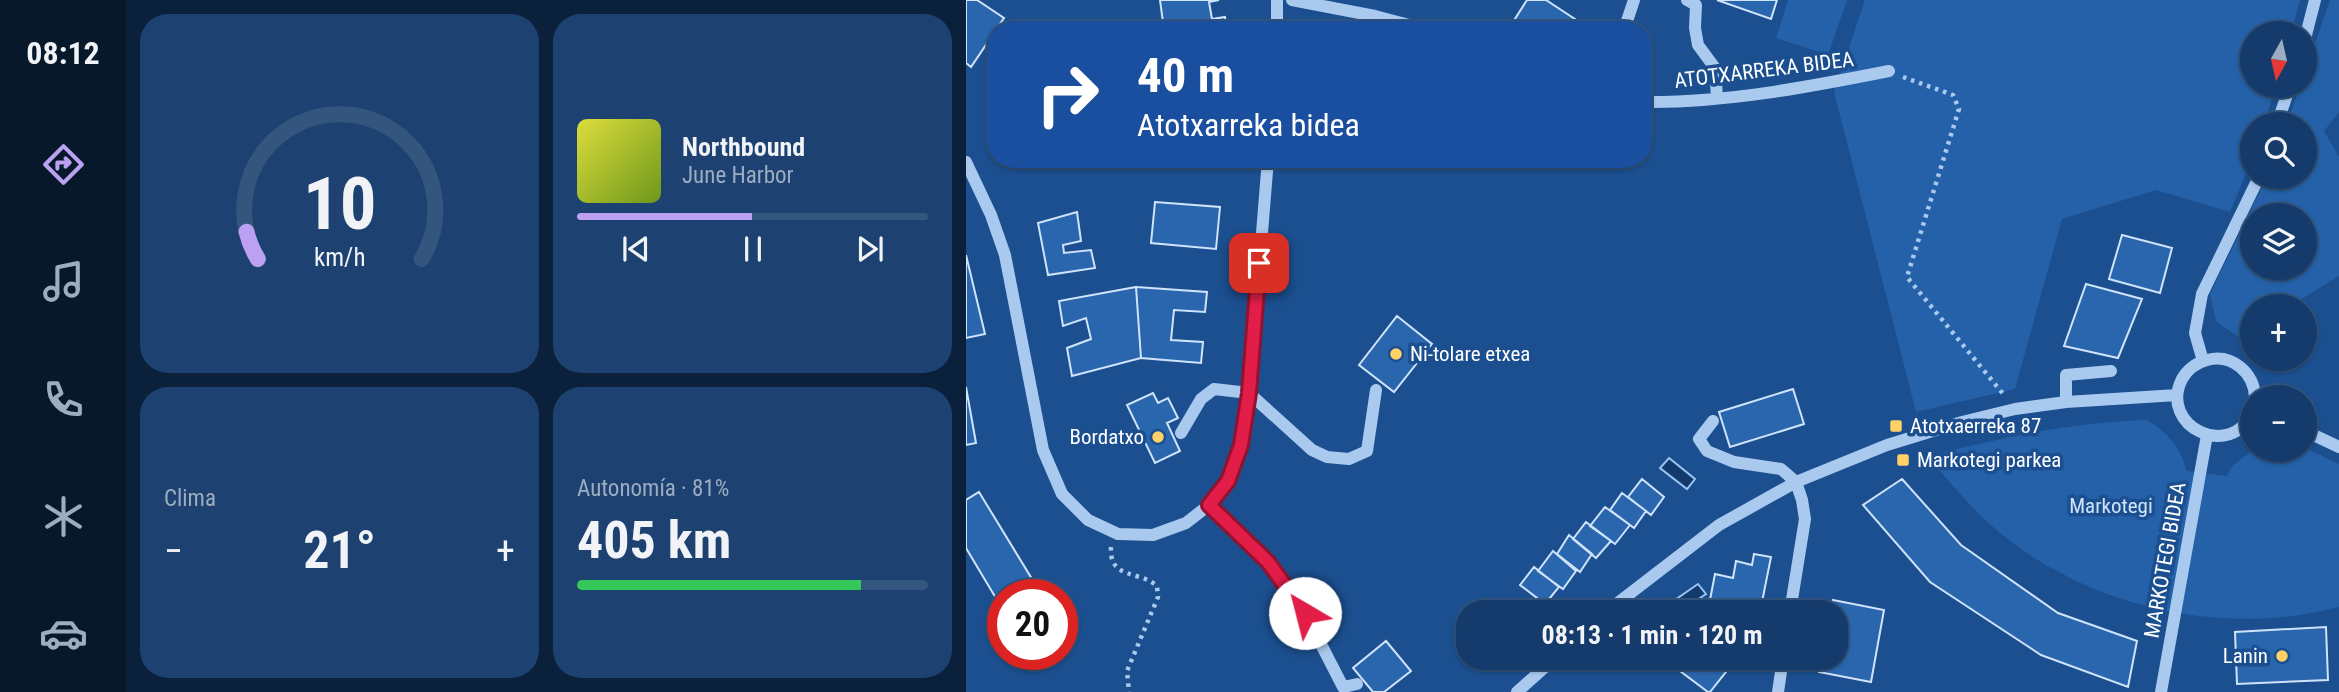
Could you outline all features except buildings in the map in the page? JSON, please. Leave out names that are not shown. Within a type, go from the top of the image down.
[{"type":"street","points":[[1277,0],[1277,21]]},
{"type":"street","points":[[1292,0],[1394,21]]},
{"type":"street","points":[[1627,21],[1634,0]]},
{"type":"street","points":[[1687,0],[1696,5],[1698,45],[1715,68],[1717,98]]},
{"type":"street","points":[[2310,21],[2315,0]]},
{"type":"street","name":"ATOTXARREKA BIDEA","points":[[1652,102],[1717,98],[1803,88],[1889,71]]},
{"type":"street","points":[[966,162],[991,215],[1005,255],[1043,450],[1062,494],[1088,520],[1118,534],[1153,536],[1186,523],[1209,505],[1228,481],[1241,445],[1249,393],[1267,168]]},
{"type":"street","points":[[2203,361],[2195,333],[2202,294],[2253,189]]},
{"type":"street","points":[[2240,428],[2231,434],[2219,436],[2195,430],[2179,409],[2177,395],[2185,374],[2203,361],[2215,358],[2238,365],[2253,385]]},
{"type":"street","points":[[2066,402],[2066,375],[2111,371]]},
{"type":"street","points":[[1181,433],[1201,399],[1214,389],[1249,393],[1312,450],[1327,457],[1349,459],[1367,451],[1376,390]]},
{"type":"street","points":[[1622,600],[1719,525],[1796,482],[1887,445],[2015,409],[2066,402],[2177,395]]},
{"type":"street","points":[[1713,421],[1699,439],[1707,451],[1734,462],[1781,469],[1796,482],[1805,519],[1792,600]]},
{"type":"street","name":"MARKOTEGI BIDEA","points":[[2161,692],[2207,435]]},
{"type":"street","points":[[2317,436],[2339,447]]},
{"type":"street","points":[[1209,505],[1268,562],[1305,613],[1343,687],[1357,684]]},
{"type":"street","points":[[1517,692],[1542,670]]},
{"type":"street","points":[[1777,692],[1781,670]]},
{"type":"path","points":[[1889,71],[1953,95],[1959,109],[1907,277],[2015,409]]},
{"type":"path","points":[[1118,534],[1111,549],[1112,560],[1118,569],[1151,581],[1157,586],[1158,597],[1127,671],[1129,692]]},
{"type":"green space","points":[[1788,0],[1847,0],[1828,55],[1776,38]]},
{"type":"green space","points":[[1865,0],[2300,0],[2294,21],[2240,21],[2240,98],[2272,98],[2268,112],[2240,112],[2240,188],[2230,212],[2156,190],[2062,219],[2015,389],[1916,412],[1834,92]]},
{"type":"green space","points":[[2330,0],[2339,0],[2339,112],[2324,131],[2339,157],[2339,276],[2310,294],[2240,294],[2240,338],[2216,321],[2210,294],[2240,232],[2240,280],[2317,280],[2317,203],[2254,203],[2261,189],[2317,189],[2317,112],[2291,112],[2296,98],[2317,98],[2317,38]]},
{"type":"green space","name":"Markotegi","points":[[2147,420],[2161,430],[2181,455],[2187,471],[2227,476],[2233,465],[2240,460],[2240,462],[2317,462],[2317,454],[2339,464],[2339,607],[2294,616],[2248,619],[2156,609],[2112,596],[2069,578],[2029,555],[1984,519],[1927,456],[2036,432]]},
{"type":"shaded area","points":[[1669,458],[1695,479],[1687,489],[1660,468]]},
{"type":"shaded area","points":[[1698,584],[1706,594],[1697,600],[1675,600]]},
{"type":"place","name":"Ni-tolare etxea","points":[[1396,354]]},
{"type":"place","name":"Atotxaerreka 87","points":[[1896,426]]},
{"type":"place","name":"Bordatxo","points":[[1158,437]]},
{"type":"place","name":"Markotegi parkea","points":[[1903,460]]},
{"type":"place","name":"Lanin","points":[[2282,656]]},
{"type":"route","points":[[1259,263],[1246,424],[1228,481],[1209,505],[1268,562],[1305,613]]}]
